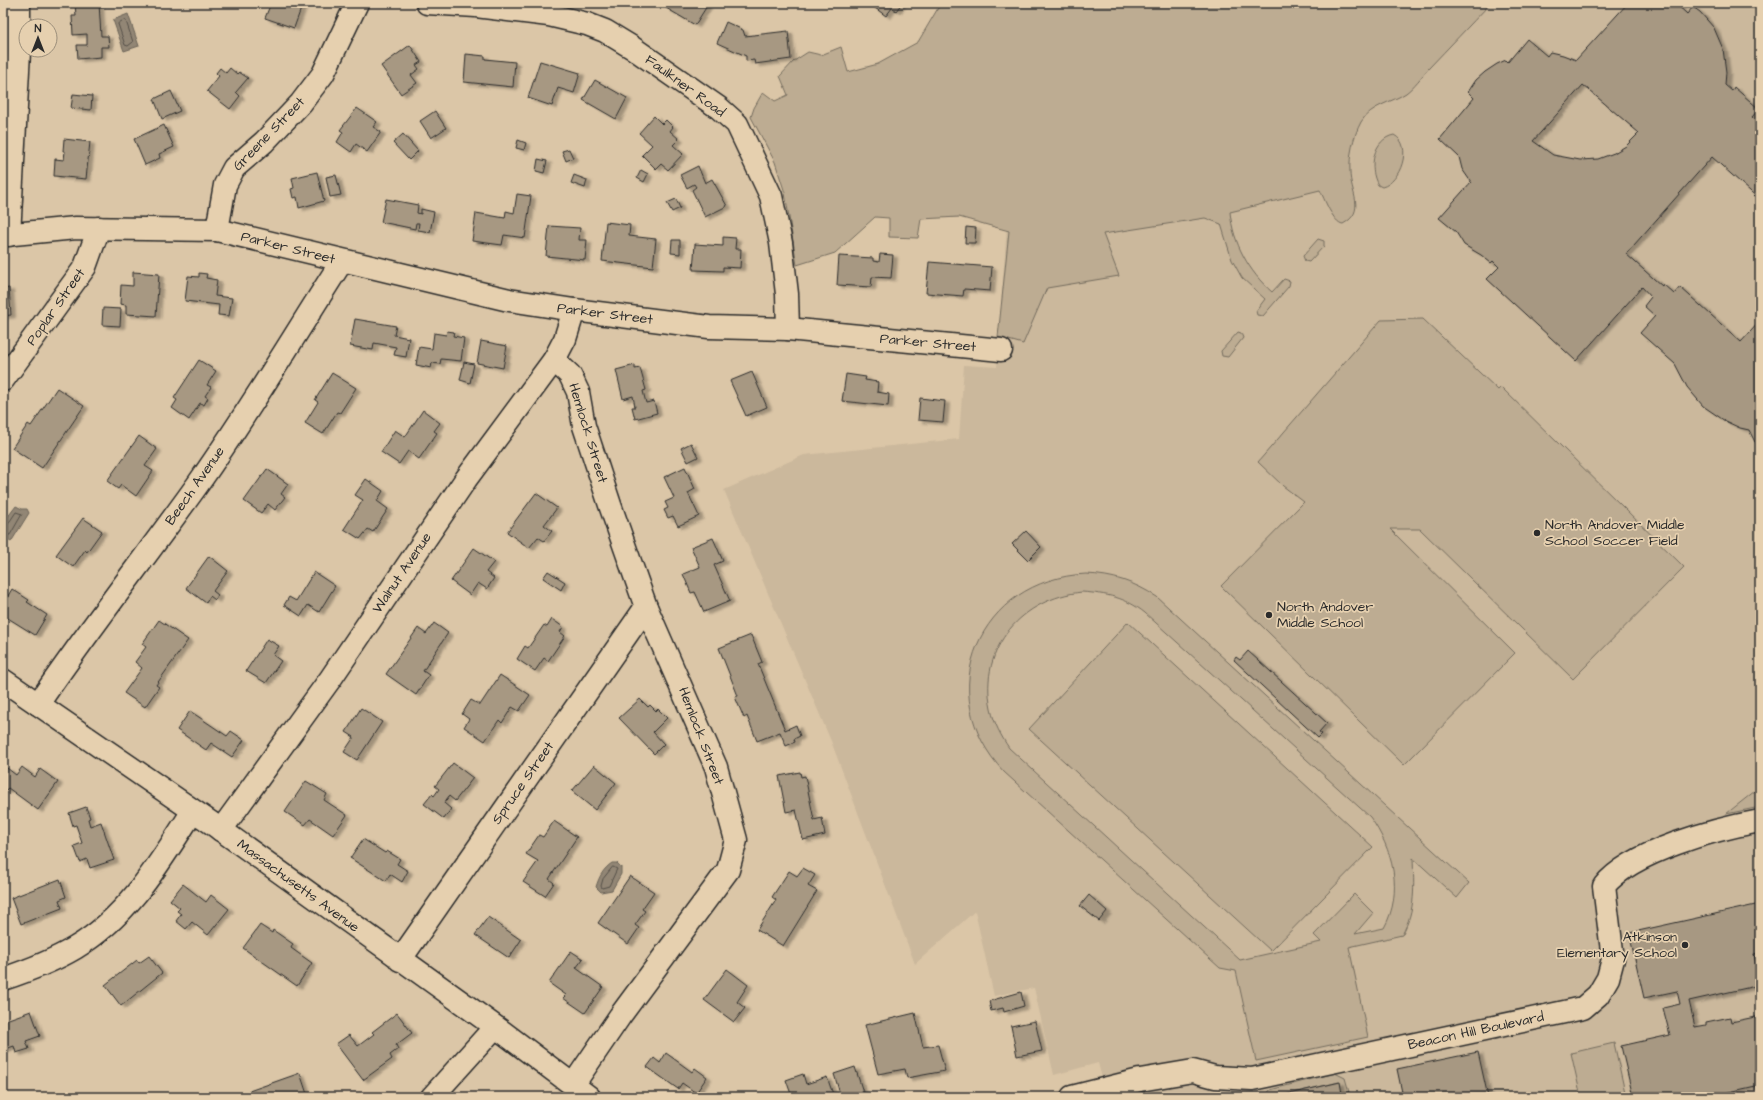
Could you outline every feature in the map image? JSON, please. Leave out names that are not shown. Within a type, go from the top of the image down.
[{"type":"street","points":[[18,3],[19,52],[6,235],[76,228],[217,230]]},
{"type":"street","name":"Greene Street","points":[[217,230],[224,186],[234,168],[264,142],[301,103],[323,74],[357,3]]},
{"type":"street","name":"Faulkner Road","points":[[427,3],[476,6],[549,15],[587,24],[605,31],[633,48],[720,108],[736,124],[771,196],[781,243],[787,294],[788,330]]},
{"type":"street","name":"Poplar Street","points":[[3,380],[85,267],[99,228]]},
{"type":"street","name":"Parker Street","points":[[217,230],[509,300],[574,310],[709,327],[788,330],[1001,350]]},
{"type":"street","name":"Beech Avenue","points":[[38,704],[76,648],[198,484],[252,404],[342,261]]},
{"type":"street","name":"Walnut Avenue","points":[[221,830],[331,678],[466,479],[554,360],[565,339],[574,310]]},
{"type":"street","name":"Hemlock Street","points":[[554,360],[570,375],[578,392],[584,426],[646,607],[716,767],[736,840],[728,870],[620,1016],[581,1091]]},
{"type":"street","name":"Spruce Street","points":[[400,960],[646,607]]},
{"type":"street","name":"Massachusetts Avenue","points":[[3,680],[221,830],[581,1091]]},
{"type":"street","points":[[3,979],[75,948],[114,920],[152,874],[193,811]]},
{"type":"street","name":"Beacon Hill Boulevard","points":[[1072,1097],[1140,1080],[1193,1071],[1215,1077],[1235,1088],[1252,1079],[1583,1008],[1598,995],[1608,978],[1613,959],[1604,886],[1614,875],[1651,853],[1696,837],[1760,821]]},
{"type":"street","points":[[432,1097],[495,1028]]},
{"type":"shaded area","points":[[941,3],[1493,3],[1490,4],[1409,91],[1376,108],[1365,116],[1361,122],[1354,140],[1350,160],[1350,172],[1356,207],[1350,219],[1343,224],[1339,223],[1329,210],[1320,190],[1230,212],[1239,246],[1249,266],[1256,275],[1272,292],[1284,279],[1290,281],[1289,286],[1263,316],[1257,315],[1256,311],[1265,299],[1242,278],[1232,260],[1221,224],[1205,218],[1103,234],[1119,276],[1047,288],[1023,344],[998,337],[1009,231],[959,217],[921,219],[918,238],[889,237],[889,218],[875,217],[835,253],[797,265],[785,193],[775,162],[751,117],[763,92],[775,101],[788,95],[780,76],[794,61],[808,52],[821,55],[841,47],[848,72],[878,64],[918,42]]},
{"type":"shaded area","name":"North Andover Middle School","points":[[1014,3],[1760,3],[1760,1097],[1107,1097],[1098,1063],[1054,1075],[1034,988],[994,996],[975,911],[915,964],[831,741],[724,490],[804,455],[959,439],[964,365],[997,367],[1007,223],[920,214]]},
{"type":"shaded area","points":[[1394,135],[1400,140],[1404,155],[1399,171],[1394,179],[1389,184],[1382,187],[1378,185],[1373,171],[1374,155],[1381,142]]},
{"type":"shaded area","points":[[1318,239],[1324,241],[1324,246],[1309,262],[1305,261],[1303,256]]},
{"type":"shaded area","points":[[1423,319],[1498,390],[1501,387],[1684,567],[1573,679],[1420,529],[1390,529],[1515,653],[1404,765],[1221,586],[1304,502],[1283,486],[1258,462],[1381,320]]},
{"type":"shaded area","points":[[1238,332],[1241,333],[1243,338],[1228,357],[1222,356],[1221,351]]},
{"type":"shaded area","points":[[1086,574],[1105,576],[1132,583],[1157,597],[1469,883],[1457,898],[1413,858],[1414,888],[1412,907],[1407,925],[1402,935],[1349,947],[1368,1037],[1256,1061],[1236,971],[1220,968],[1004,772],[982,741],[971,708],[969,676],[977,645],[994,618],[1018,596],[1049,581]],"holes":[[[1082,592],[1115,597],[1130,603],[1145,613],[1370,817],[1385,843],[1393,871],[1393,900],[1390,914],[1384,928],[1355,934],[1373,913],[1354,894],[1314,935],[1321,942],[1240,960],[1009,748],[998,729],[991,709],[989,686],[991,665],[999,646],[1010,630],[1024,615],[1041,604],[1061,596]]]},
{"type":"shaded area","points":[[1128,622],[1373,847],[1271,951],[1029,729]]},
{"type":"shaded area","points":[[1760,787],[1760,807],[1726,814]]},
{"type":"shaded area","points":[[1614,1043],[1626,1097],[1581,1097],[1571,1053]]},
{"type":"shaded area","points":[[1335,1073],[1345,1078],[1349,1092],[1342,1094],[1339,1082],[1276,1097],[1265,1097],[1270,1090]]},
{"type":"water","points":[[128,14],[139,46],[124,51],[113,20]]},
{"type":"water","points":[[16,506],[22,509],[27,509],[29,513],[11,542],[3,537],[3,523]]},
{"type":"water","points":[[612,863],[617,863],[621,867],[621,874],[612,890],[601,892],[596,887],[597,883],[604,871]]},
{"type":"building","points":[[75,3],[99,3],[101,36],[108,36],[109,47],[101,47],[101,57],[78,59],[77,45],[87,45],[87,34],[73,35],[72,16],[76,16]]},
{"type":"building","points":[[271,3],[303,3],[294,28],[265,18]]},
{"type":"building","points":[[665,3],[703,3],[707,6],[695,25],[666,8],[668,5]]},
{"type":"building","points":[[872,3],[902,3],[896,11],[892,8],[886,16],[871,5]]},
{"type":"building","points":[[1628,3],[1675,3],[1687,14],[1693,7],[1700,12],[1714,28],[1723,49],[1726,72],[1725,85],[1732,91],[1734,87],[1759,109],[1752,117],[1760,125],[1760,200],[1712,157],[1626,254],[1662,286],[1663,284],[1674,294],[1680,287],[1741,342],[1760,321],[1760,446],[1755,442],[1749,430],[1740,428],[1725,421],[1703,406],[1687,387],[1675,364],[1640,333],[1655,316],[1644,306],[1651,297],[1642,287],[1576,361],[1487,279],[1499,267],[1493,261],[1491,263],[1464,245],[1456,232],[1439,218],[1471,182],[1462,169],[1459,157],[1440,139],[1474,98],[1468,92],[1476,80],[1497,64],[1506,60],[1508,62],[1527,39],[1547,56],[1550,52],[1576,60]],"holes":[[[1583,85],[1639,133],[1626,146],[1614,153],[1598,159],[1580,160],[1553,155],[1533,141]]]},
{"type":"building","points":[[726,22],[743,30],[745,36],[788,31],[791,59],[755,64],[754,60],[746,61],[746,56],[717,43]]},
{"type":"building","points":[[410,45],[421,62],[416,65],[419,69],[411,75],[417,83],[401,94],[381,66]]},
{"type":"building","points":[[466,54],[485,56],[485,59],[515,62],[513,87],[464,82]]},
{"type":"building","points":[[540,61],[580,73],[574,93],[558,88],[552,106],[528,98]]},
{"type":"building","points":[[220,68],[226,73],[230,68],[237,74],[239,72],[248,78],[236,92],[240,96],[230,109],[207,91],[219,76],[216,73]]},
{"type":"building","points":[[595,80],[627,98],[616,119],[583,100]]},
{"type":"building","points":[[171,91],[180,111],[162,119],[154,99]]},
{"type":"building","points":[[73,94],[92,96],[91,110],[71,108]]},
{"type":"building","points":[[357,108],[377,122],[373,127],[381,132],[367,152],[356,144],[351,152],[337,142],[343,132],[340,130]]},
{"type":"building","points":[[435,111],[446,128],[431,138],[420,121]]},
{"type":"building","points":[[654,116],[662,124],[666,120],[673,127],[670,131],[679,139],[673,145],[683,154],[668,170],[661,164],[656,169],[642,155],[652,145],[639,133]]},
{"type":"building","points":[[164,125],[174,147],[159,154],[160,158],[145,165],[134,139]]},
{"type":"building","points":[[403,134],[418,151],[409,160],[393,143]]},
{"type":"building","points":[[64,139],[90,142],[86,179],[54,176],[55,159],[64,160]]},
{"type":"building","points":[[518,140],[526,143],[524,150],[516,148]]},
{"type":"building","points":[[569,149],[573,158],[566,161],[562,151]]},
{"type":"building","points":[[538,159],[547,161],[544,173],[536,171]]},
{"type":"building","points":[[698,166],[705,183],[712,179],[727,206],[705,217],[692,190],[696,187],[694,184],[687,188],[680,175]]},
{"type":"building","points":[[641,170],[648,174],[644,182],[637,178]]},
{"type":"building","points":[[317,172],[324,201],[299,208],[297,197],[293,198],[291,189],[294,188],[292,178]]},
{"type":"building","points":[[336,175],[341,195],[330,197],[326,177]]},
{"type":"building","points":[[574,175],[587,180],[585,188],[571,183]]},
{"type":"building","points":[[517,194],[531,196],[525,238],[504,235],[502,245],[472,241],[476,213],[505,218],[506,211],[514,213]]},
{"type":"building","points":[[386,199],[418,205],[417,213],[421,214],[421,209],[434,212],[430,232],[418,230],[419,223],[416,223],[415,229],[381,222]]},
{"type":"building","points":[[676,199],[680,208],[672,212],[667,203]]},
{"type":"building","points":[[606,222],[630,225],[629,236],[656,239],[653,267],[602,261]]},
{"type":"building","points":[[549,226],[580,228],[579,240],[587,240],[585,260],[546,256]]},
{"type":"building","points":[[966,227],[976,228],[975,243],[965,243]]},
{"type":"building","points":[[723,237],[736,238],[735,249],[741,249],[740,268],[723,267],[723,271],[693,270],[695,244],[723,246]]},
{"type":"building","points":[[672,240],[680,240],[680,254],[671,253]]},
{"type":"building","points":[[880,254],[893,255],[891,278],[872,277],[871,287],[837,285],[839,256],[873,258],[873,261],[879,262]]},
{"type":"building","points":[[929,262],[992,267],[990,291],[964,289],[963,296],[926,293]]},
{"type":"building","points":[[133,272],[159,274],[156,316],[126,314],[126,305],[120,304],[121,285],[133,286]]},
{"type":"building","points":[[199,273],[207,274],[206,278],[217,280],[215,296],[232,298],[229,316],[218,315],[219,305],[185,301],[188,276],[199,277]]},
{"type":"building","points":[[9,288],[11,315],[3,316],[3,289]]},
{"type":"building","points":[[103,308],[121,309],[120,326],[102,325]]},
{"type":"building","points":[[355,319],[396,326],[394,335],[409,338],[406,357],[394,355],[396,347],[374,343],[373,350],[350,346]]},
{"type":"building","points":[[447,331],[454,332],[453,336],[464,338],[461,361],[441,359],[440,364],[432,363],[431,368],[416,365],[419,347],[432,349],[434,333],[446,335]]},
{"type":"building","points":[[481,341],[507,346],[503,368],[477,363]]},
{"type":"building","points":[[199,360],[216,371],[207,385],[211,387],[205,396],[208,398],[204,405],[200,403],[189,420],[172,408],[177,400],[174,398]]},
{"type":"building","points":[[464,362],[474,364],[470,383],[460,380]]},
{"type":"building","points":[[635,365],[635,369],[640,368],[646,390],[643,391],[646,403],[654,401],[657,413],[635,419],[632,407],[635,407],[633,396],[623,399],[616,370]]},
{"type":"building","points":[[752,372],[767,407],[746,416],[730,381]]},
{"type":"building","points":[[332,373],[356,388],[340,413],[337,412],[323,434],[305,423],[318,402],[315,400]]},
{"type":"building","points":[[846,374],[866,377],[865,380],[878,382],[877,392],[889,394],[888,406],[842,401]]},
{"type":"building","points":[[57,388],[84,406],[42,468],[12,448],[28,424],[31,426]]},
{"type":"building","points":[[920,398],[945,401],[943,422],[918,420]]},
{"type":"building","points":[[423,410],[440,423],[434,431],[437,433],[419,459],[408,451],[399,464],[381,452],[395,430],[405,437]]},
{"type":"building","points":[[139,436],[157,449],[145,466],[153,471],[136,496],[121,485],[118,489],[107,481]]},
{"type":"building","points":[[691,443],[698,457],[688,462],[681,448]]},
{"type":"building","points":[[685,467],[695,489],[688,493],[699,516],[678,526],[673,516],[668,518],[664,510],[668,508],[665,502],[674,498],[664,477]]},
{"type":"building","points":[[267,469],[288,484],[281,494],[285,497],[275,510],[268,504],[261,513],[244,501]]},
{"type":"building","points":[[366,479],[383,491],[377,501],[388,509],[373,532],[368,529],[360,539],[344,529],[363,500],[355,495]]},
{"type":"building","points":[[536,493],[557,508],[544,525],[552,531],[544,541],[538,537],[529,548],[507,532]]},
{"type":"building","points":[[83,518],[102,531],[87,552],[85,550],[73,567],[56,555]]},
{"type":"building","points":[[1026,531],[1041,547],[1028,560],[1012,544]]},
{"type":"building","points":[[713,538],[723,561],[714,565],[730,601],[704,612],[695,592],[691,593],[683,574],[700,567],[691,547]]},
{"type":"building","points":[[474,548],[494,562],[486,572],[494,578],[487,589],[478,583],[470,595],[451,581]]},
{"type":"building","points":[[209,556],[228,571],[213,591],[218,595],[215,600],[210,596],[206,603],[186,588]]},
{"type":"building","points":[[548,571],[565,582],[561,590],[543,578]]},
{"type":"building","points":[[314,572],[335,586],[319,612],[308,605],[301,616],[284,605],[289,597],[296,601]]},
{"type":"building","points":[[12,589],[29,600],[27,602],[47,615],[35,635],[3,615],[3,604]]},
{"type":"building","points":[[552,619],[563,627],[560,632],[565,636],[548,661],[544,658],[535,671],[517,659],[525,646],[528,648],[544,625],[547,627]]},
{"type":"building","points":[[159,620],[188,640],[156,685],[159,687],[145,707],[124,693],[142,668],[135,662],[146,647],[142,644]]},
{"type":"building","points":[[434,623],[448,633],[423,671],[429,675],[416,695],[386,674],[418,628],[426,634]]},
{"type":"building","points":[[751,635],[762,662],[758,664],[785,730],[796,725],[800,736],[794,739],[795,742],[786,746],[780,732],[757,741],[747,716],[744,718],[735,697],[738,696],[719,648]]},
{"type":"building","points":[[267,639],[279,646],[273,655],[281,661],[266,683],[246,671]]},
{"type":"building","points":[[1248,651],[1327,723],[1319,732],[1322,734],[1318,738],[1234,660],[1236,657],[1240,660]]},
{"type":"building","points":[[500,675],[530,695],[519,711],[512,707],[502,723],[499,720],[485,741],[464,727],[469,719],[462,714],[471,700],[480,705]]},
{"type":"building","points":[[640,699],[648,707],[650,705],[656,711],[658,709],[667,718],[653,732],[664,744],[654,754],[619,718]]},
{"type":"building","points":[[361,708],[382,722],[357,760],[344,752],[354,737],[346,732]]},
{"type":"building","points":[[190,711],[227,736],[231,731],[244,740],[232,757],[211,743],[206,750],[177,730]]},
{"type":"building","points":[[453,763],[473,778],[455,801],[449,796],[444,803],[451,809],[444,819],[424,804],[432,794],[434,796],[439,789],[435,786]]},
{"type":"building","points":[[594,765],[616,783],[595,810],[572,791]]},
{"type":"building","points":[[22,767],[35,777],[40,769],[58,782],[38,810],[8,788],[5,791],[3,790],[3,774],[7,768],[16,775]]},
{"type":"building","points":[[800,772],[801,777],[805,776],[814,820],[822,818],[825,835],[803,840],[796,810],[786,812],[779,776]]},
{"type":"building","points":[[306,781],[327,794],[324,800],[347,815],[333,835],[310,819],[305,825],[285,812]]},
{"type":"building","points":[[86,807],[90,818],[88,819],[90,826],[101,822],[114,860],[90,868],[87,859],[80,862],[74,846],[82,843],[76,825],[73,826],[69,813]]},
{"type":"building","points":[[554,821],[577,837],[549,879],[554,883],[545,896],[523,882],[538,861],[526,854],[539,835],[543,837]]},
{"type":"building","points":[[363,839],[385,853],[387,851],[400,859],[397,864],[408,871],[402,882],[390,874],[386,881],[350,858]]},
{"type":"building","points":[[803,868],[815,875],[808,886],[817,891],[783,946],[757,930],[776,900],[772,897],[789,871],[797,876]]},
{"type":"building","points":[[630,876],[654,892],[642,909],[645,911],[635,925],[639,928],[628,944],[598,923]]},
{"type":"building","points":[[60,879],[66,897],[59,900],[62,908],[21,924],[11,898]]},
{"type":"building","points":[[183,884],[206,902],[211,895],[229,909],[208,935],[192,922],[186,929],[176,921],[181,914],[177,911],[180,908],[170,900]]},
{"type":"building","points":[[1089,895],[1107,911],[1099,921],[1080,906]]},
{"type":"building","points":[[1760,904],[1760,953],[1754,954],[1760,985],[1689,1001],[1695,1027],[1706,1025],[1706,1022],[1730,1017],[1731,1022],[1760,1016],[1760,1085],[1707,1097],[1633,1097],[1621,1046],[1670,1035],[1663,1008],[1680,1004],[1677,991],[1644,998],[1629,933]]},
{"type":"building","points":[[488,917],[521,940],[509,958],[475,935]]},
{"type":"building","points":[[260,925],[272,933],[273,930],[293,944],[291,948],[312,963],[297,986],[243,948]]},
{"type":"building","points":[[571,951],[583,959],[576,968],[603,987],[585,1013],[563,998],[566,995],[549,983]]},
{"type":"building","points":[[149,956],[162,973],[121,1006],[105,985],[137,960],[139,963]]},
{"type":"building","points":[[727,969],[748,985],[737,1002],[745,1008],[734,1022],[704,1000]]},
{"type":"building","points":[[1021,992],[1024,1006],[1004,1012],[1003,1008],[991,1011],[989,1001]]},
{"type":"building","points":[[31,1011],[40,1036],[26,1041],[29,1049],[16,1053],[14,1046],[3,1050],[3,1021]]},
{"type":"building","points":[[397,1013],[412,1033],[396,1045],[398,1049],[390,1055],[392,1059],[363,1080],[336,1044],[349,1035],[358,1046],[374,1034],[372,1032]]},
{"type":"building","points":[[915,1013],[923,1047],[938,1045],[945,1071],[907,1078],[905,1069],[878,1074],[865,1025]]},
{"type":"building","points":[[1035,1021],[1042,1051],[1017,1056],[1011,1026]]},
{"type":"building","points":[[1478,1052],[1488,1097],[1403,1097],[1397,1069]]},
{"type":"building","points":[[666,1053],[692,1072],[695,1068],[707,1077],[696,1093],[682,1083],[678,1089],[647,1067],[654,1058],[660,1063]]},
{"type":"building","points":[[855,1067],[863,1092],[841,1097],[834,1074]]},
{"type":"building","points":[[300,1073],[308,1097],[235,1097],[235,1096]]},
{"type":"building","points":[[803,1074],[806,1084],[827,1077],[834,1097],[792,1097],[786,1080]]},
{"type":"building","points":[[1340,1082],[1342,1094],[1349,1092],[1350,1097],[1276,1097]]},
{"type":"place","name":"North Andover Middle School Soccer Field","points":[[1537,533]]},
{"type":"place","name":"North Andover Middle School","points":[[1269,615]]},
{"type":"place","name":"Atkinson Elementary School","points":[[1685,945]]}]
